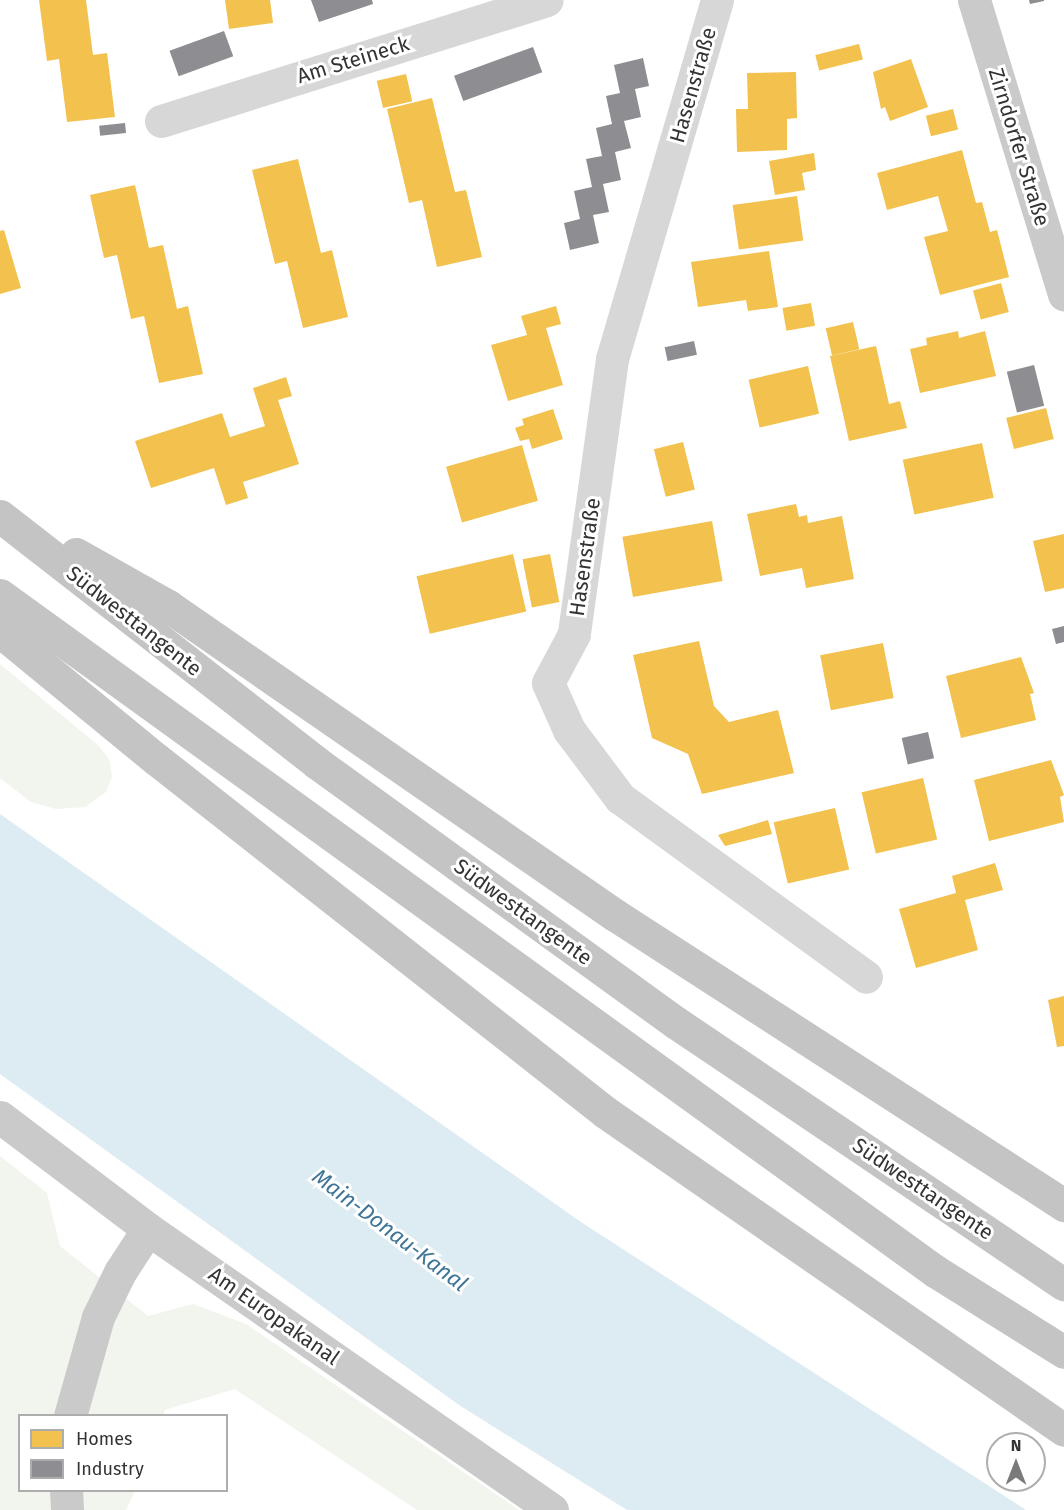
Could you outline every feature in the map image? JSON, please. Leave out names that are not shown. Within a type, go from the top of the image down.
[{"type":"highway","points":[[0,514],[168,606],[615,915],[1064,1205]]},
{"type":"highway","name":"Südwesttangente","points":[[0,514],[317,763],[675,1022],[1064,1284]]},
{"type":"highway","points":[[0,595],[906,1250],[1064,1352]]},
{"type":"highway","points":[[0,632],[156,759],[605,1112],[1064,1430]]},
{"type":"main road","name":"Zirndorfer Straße","points":[[974,0],[1064,295]]},
{"type":"main road","name":"Am Europakanal","points":[[0,1117],[148,1229],[552,1510]]},
{"type":"main road","points":[[71,1414],[98,1317],[120,1272],[148,1229]]},
{"type":"main road","points":[[66,1492],[67,1510]]},
{"type":"street","name":"Am Steineck","points":[[160,121],[546,0]]},
{"type":"street","name":"Hasenstraße","points":[[717,0],[612,359],[574,634],[548,683],[569,730],[620,798],[866,978]]},
{"type":"shaded area","points":[[0,664],[99,746],[110,761],[112,777],[106,792],[85,807],[56,809],[31,802],[0,778]]},
{"type":"shaded area","points":[[0,1156],[47,1193],[60,1246],[148,1316],[193,1304],[246,1324],[519,1510],[417,1510],[235,1389],[165,1410],[163,1414],[18,1414],[18,1492],[135,1492],[126,1510],[0,1510]]},
{"type":"water","name":"Main-Donau-Kanal","points":[[0,814],[581,1222],[986,1484],[986,1492],[998,1492],[1026,1510],[627,1510],[459,1405],[0,1074]]},
{"type":"building: Homes","points":[[39,0],[86,0],[93,55],[107,53],[115,117],[67,122],[59,59],[47,61]]},
{"type":"building: Homes","points":[[225,0],[270,0],[273,23],[229,29]]},
{"type":"building: Homes","points":[[859,44],[863,60],[819,70],[815,55]]},
{"type":"building: Homes","points":[[911,59],[928,107],[890,121],[885,107],[881,109],[873,72]]},
{"type":"building: Homes","points":[[796,72],[797,118],[787,119],[787,150],[737,152],[736,109],[748,109],[747,73]]},
{"type":"building: Homes","points":[[406,74],[412,101],[383,108],[377,81]]},
{"type":"building: Homes","points":[[432,98],[455,192],[466,190],[482,257],[437,267],[422,200],[409,203],[387,109]]},
{"type":"building: Homes","points":[[953,109],[958,129],[931,136],[926,116]]},
{"type":"building: Homes","points":[[962,150],[976,203],[982,202],[990,232],[997,230],[1009,277],[940,295],[924,237],[948,231],[938,196],[887,210],[877,173]]},
{"type":"building: Homes","points":[[814,153],[816,170],[802,173],[805,190],[775,195],[769,161]]},
{"type":"building: Homes","points":[[298,159],[321,253],[332,250],[348,317],[303,328],[287,261],[275,264],[252,170]]},
{"type":"building: Homes","points":[[135,185],[149,248],[163,245],[177,309],[188,306],[203,374],[159,383],[144,316],[131,319],[117,255],[104,258],[90,195]]},
{"type":"building: Homes","points":[[797,196],[803,241],[739,250],[733,205]]},
{"type":"building: Homes","points":[[4,230],[21,288],[0,294],[0,231]]},
{"type":"building: Homes","points":[[769,251],[778,307],[748,311],[746,300],[698,307],[691,262]]},
{"type":"building: Homes","points":[[1001,283],[1009,312],[981,319],[973,291]]},
{"type":"building: Homes","points":[[811,303],[815,326],[786,331],[782,308]]},
{"type":"building: Homes","points":[[556,306],[561,324],[546,328],[563,385],[508,401],[491,345],[527,335],[521,316]]},
{"type":"building: Homes","points":[[853,322],[859,349],[832,356],[826,328]]},
{"type":"building: Homes","points":[[958,331],[959,338],[985,331],[996,376],[920,393],[910,349],[927,345],[926,338]]},
{"type":"building: Homes","points":[[876,346],[889,404],[900,401],[907,428],[849,441],[830,356]]},
{"type":"building: Homes","points":[[808,366],[819,414],[760,427],[749,380]]},
{"type":"building: Homes","points":[[286,377],[292,396],[278,400],[299,464],[243,482],[248,498],[226,505],[214,468],[151,488],[135,441],[222,413],[230,437],[265,426],[253,388]]},
{"type":"building: Homes","points":[[1046,408],[1054,439],[1014,449],[1006,418]]},
{"type":"building: Homes","points":[[553,409],[563,439],[532,449],[529,439],[520,441],[515,428],[524,425],[522,419]]},
{"type":"building: Homes","points":[[683,442],[695,490],[666,497],[654,449]]},
{"type":"building: Homes","points":[[982,443],[994,498],[914,515],[903,460]]},
{"type":"building: Homes","points":[[522,445],[538,501],[462,523],[446,467]]},
{"type":"building: Homes","points":[[796,504],[799,517],[807,515],[808,523],[842,516],[854,579],[806,588],[802,568],[760,576],[747,514]]},
{"type":"building: Homes","points":[[712,521],[723,581],[633,597],[622,537]]},
{"type":"building: Homes","points":[[1064,534],[1064,588],[1045,592],[1033,541]]},
{"type":"building: Homes","points":[[513,554],[526,611],[430,634],[417,576]]},
{"type":"building: Homes","points":[[550,554],[559,602],[532,607],[523,559]]},
{"type":"building: Homes","points":[[699,641],[714,706],[729,722],[778,710],[794,773],[702,794],[688,754],[652,738],[633,655]]},
{"type":"building: Homes","points":[[883,643],[894,698],[831,710],[820,655]]},
{"type":"building: Homes","points":[[1021,657],[1034,693],[1030,694],[1036,720],[961,738],[946,676]]},
{"type":"building: Homes","points":[[1051,760],[1064,795],[1060,797],[1064,822],[989,841],[974,780]]},
{"type":"building: Homes","points":[[923,778],[937,839],[876,854],[862,792]]},
{"type":"building: Homes","points":[[835,808],[849,869],[788,884],[774,822]]},
{"type":"building: Homes","points":[[768,820],[772,834],[725,846],[718,835]]},
{"type":"building: Homes","points":[[995,863],[1003,890],[965,900],[978,950],[916,968],[899,909],[956,893],[952,876]]},
{"type":"building: Homes","points":[[1064,996],[1064,1046],[1057,1047],[1048,1000]]},
{"type":"building: Industry","points":[[311,0],[372,0],[373,4],[319,22]]},
{"type":"building: Industry","points":[[1029,0],[1044,0],[1044,1],[1030,4]]},
{"type":"building: Industry","points":[[224,31],[233,56],[179,76],[169,51]]},
{"type":"building: Industry","points":[[533,47],[542,72],[463,101],[454,76]]},
{"type":"building: Industry","points":[[643,58],[649,86],[635,89],[641,117],[624,121],[631,148],[615,152],[621,180],[603,184],[609,212],[593,215],[599,243],[570,250],[564,223],[580,219],[574,191],[592,187],[586,159],[602,156],[596,128],[612,124],[606,96],[620,93],[614,65]]},
{"type":"building: Industry","points":[[125,123],[126,133],[100,136],[99,126]]},
{"type":"building: Industry","points":[[694,341],[697,355],[668,361],[665,347]]},
{"type":"building: Industry","points":[[1034,365],[1044,406],[1017,413],[1007,372]]},
{"type":"building: Industry","points":[[1064,626],[1064,642],[1056,644],[1052,629]]},
{"type":"building: Industry","points":[[928,732],[934,758],[908,764],[902,738]]}]
